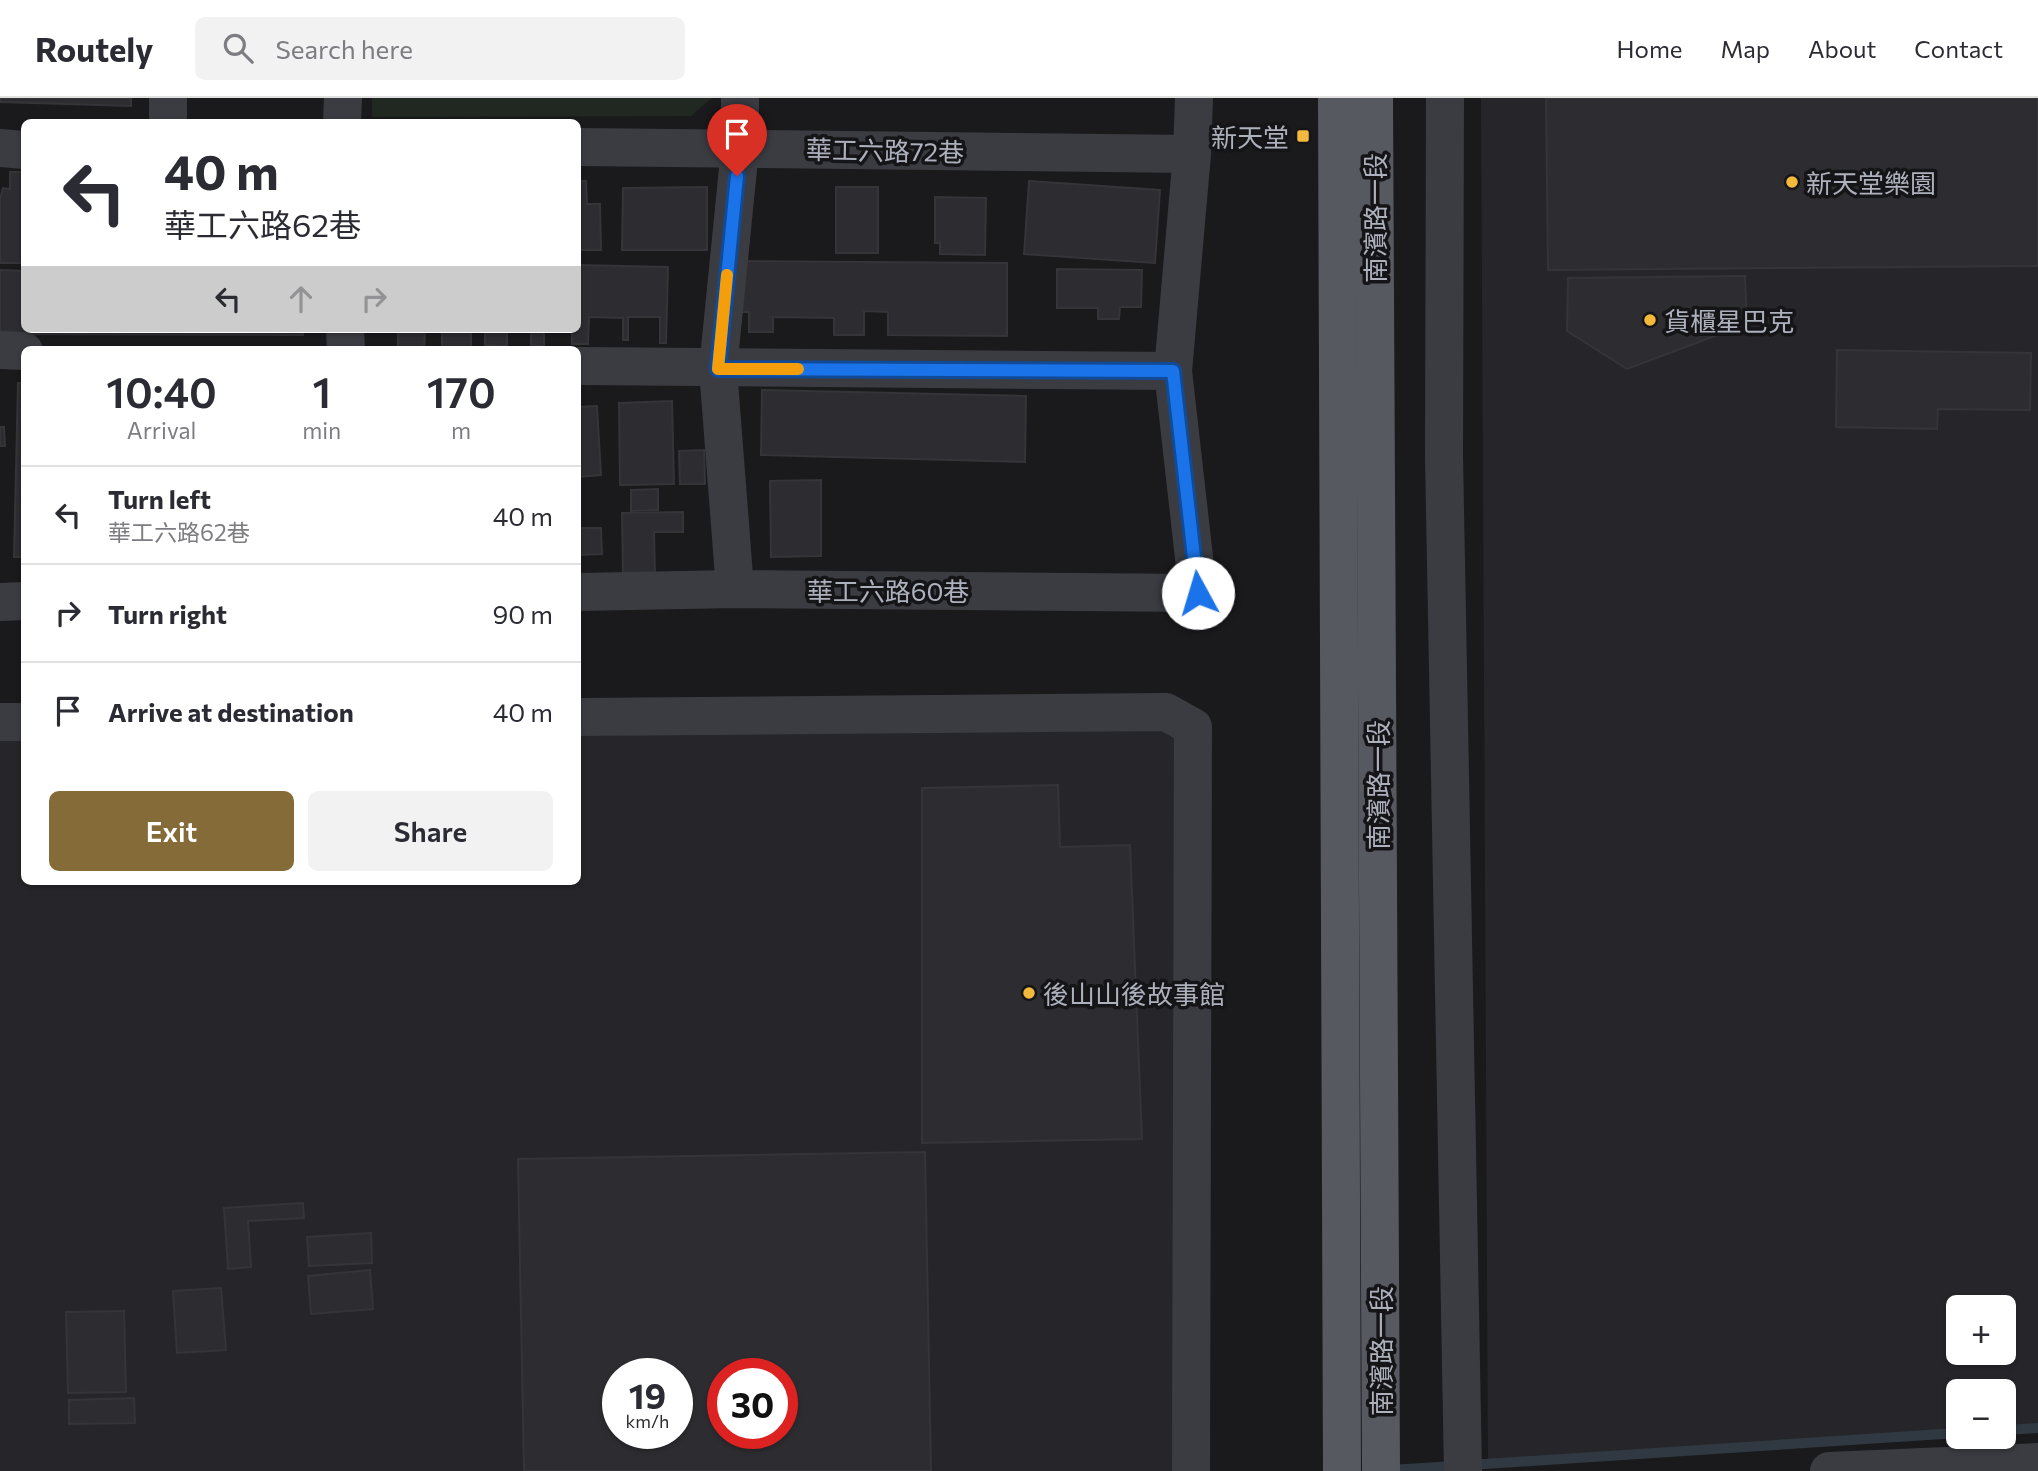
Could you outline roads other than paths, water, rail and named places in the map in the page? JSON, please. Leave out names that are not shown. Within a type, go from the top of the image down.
[{"type":"main road","name":"南濱路一段","points":[[1337,98],[1342,1471]]},
{"type":"main road","name":"南濱路一段","points":[[1374,98],[1381,1471]]},
{"type":"street","points":[[168,98],[169,119]]},
{"type":"street","points":[[342,119],[343,98]]},
{"type":"street","points":[[735,589],[718,369],[740,149],[740,98]]},
{"type":"street","points":[[581,366],[1173,371],[1192,155],[1194,98]]},
{"type":"street","points":[[1444,98],[1444,456],[1463,1471]]},
{"type":"street","name":"華工六路72巷","points":[[581,147],[1192,155]]},
{"type":"street","points":[[0,148],[21,150]]},
{"type":"street","points":[[0,350],[21,351]]},
{"type":"street","name":"華工六路60巷","points":[[581,592],[735,589],[1198,593],[1173,371]]},
{"type":"street","points":[[0,602],[21,601]]},
{"type":"street","points":[[581,717],[1166,712],[1193,727],[1191,1471]]},
{"type":"street","points":[[0,722],[21,722]]},
{"type":"street","points":[[1829,1471],[2038,1462]]},
{"type":"waterway","points":[[2016,1429],[2038,1428]]},
{"type":"waterway","points":[[1470,1465],[1946,1434]]},
{"type":"waterway","points":[[1390,1470],[1455,1466]]},
{"type":"place","name":"新天堂","points":[[1303,136]]},
{"type":"place","name":"新天堂樂園","points":[[1792,182]]},
{"type":"place","name":"貨櫃星巴克","points":[[1650,320]]},
{"type":"place","name":"後山山後故事館","points":[[1029,993]]}]
